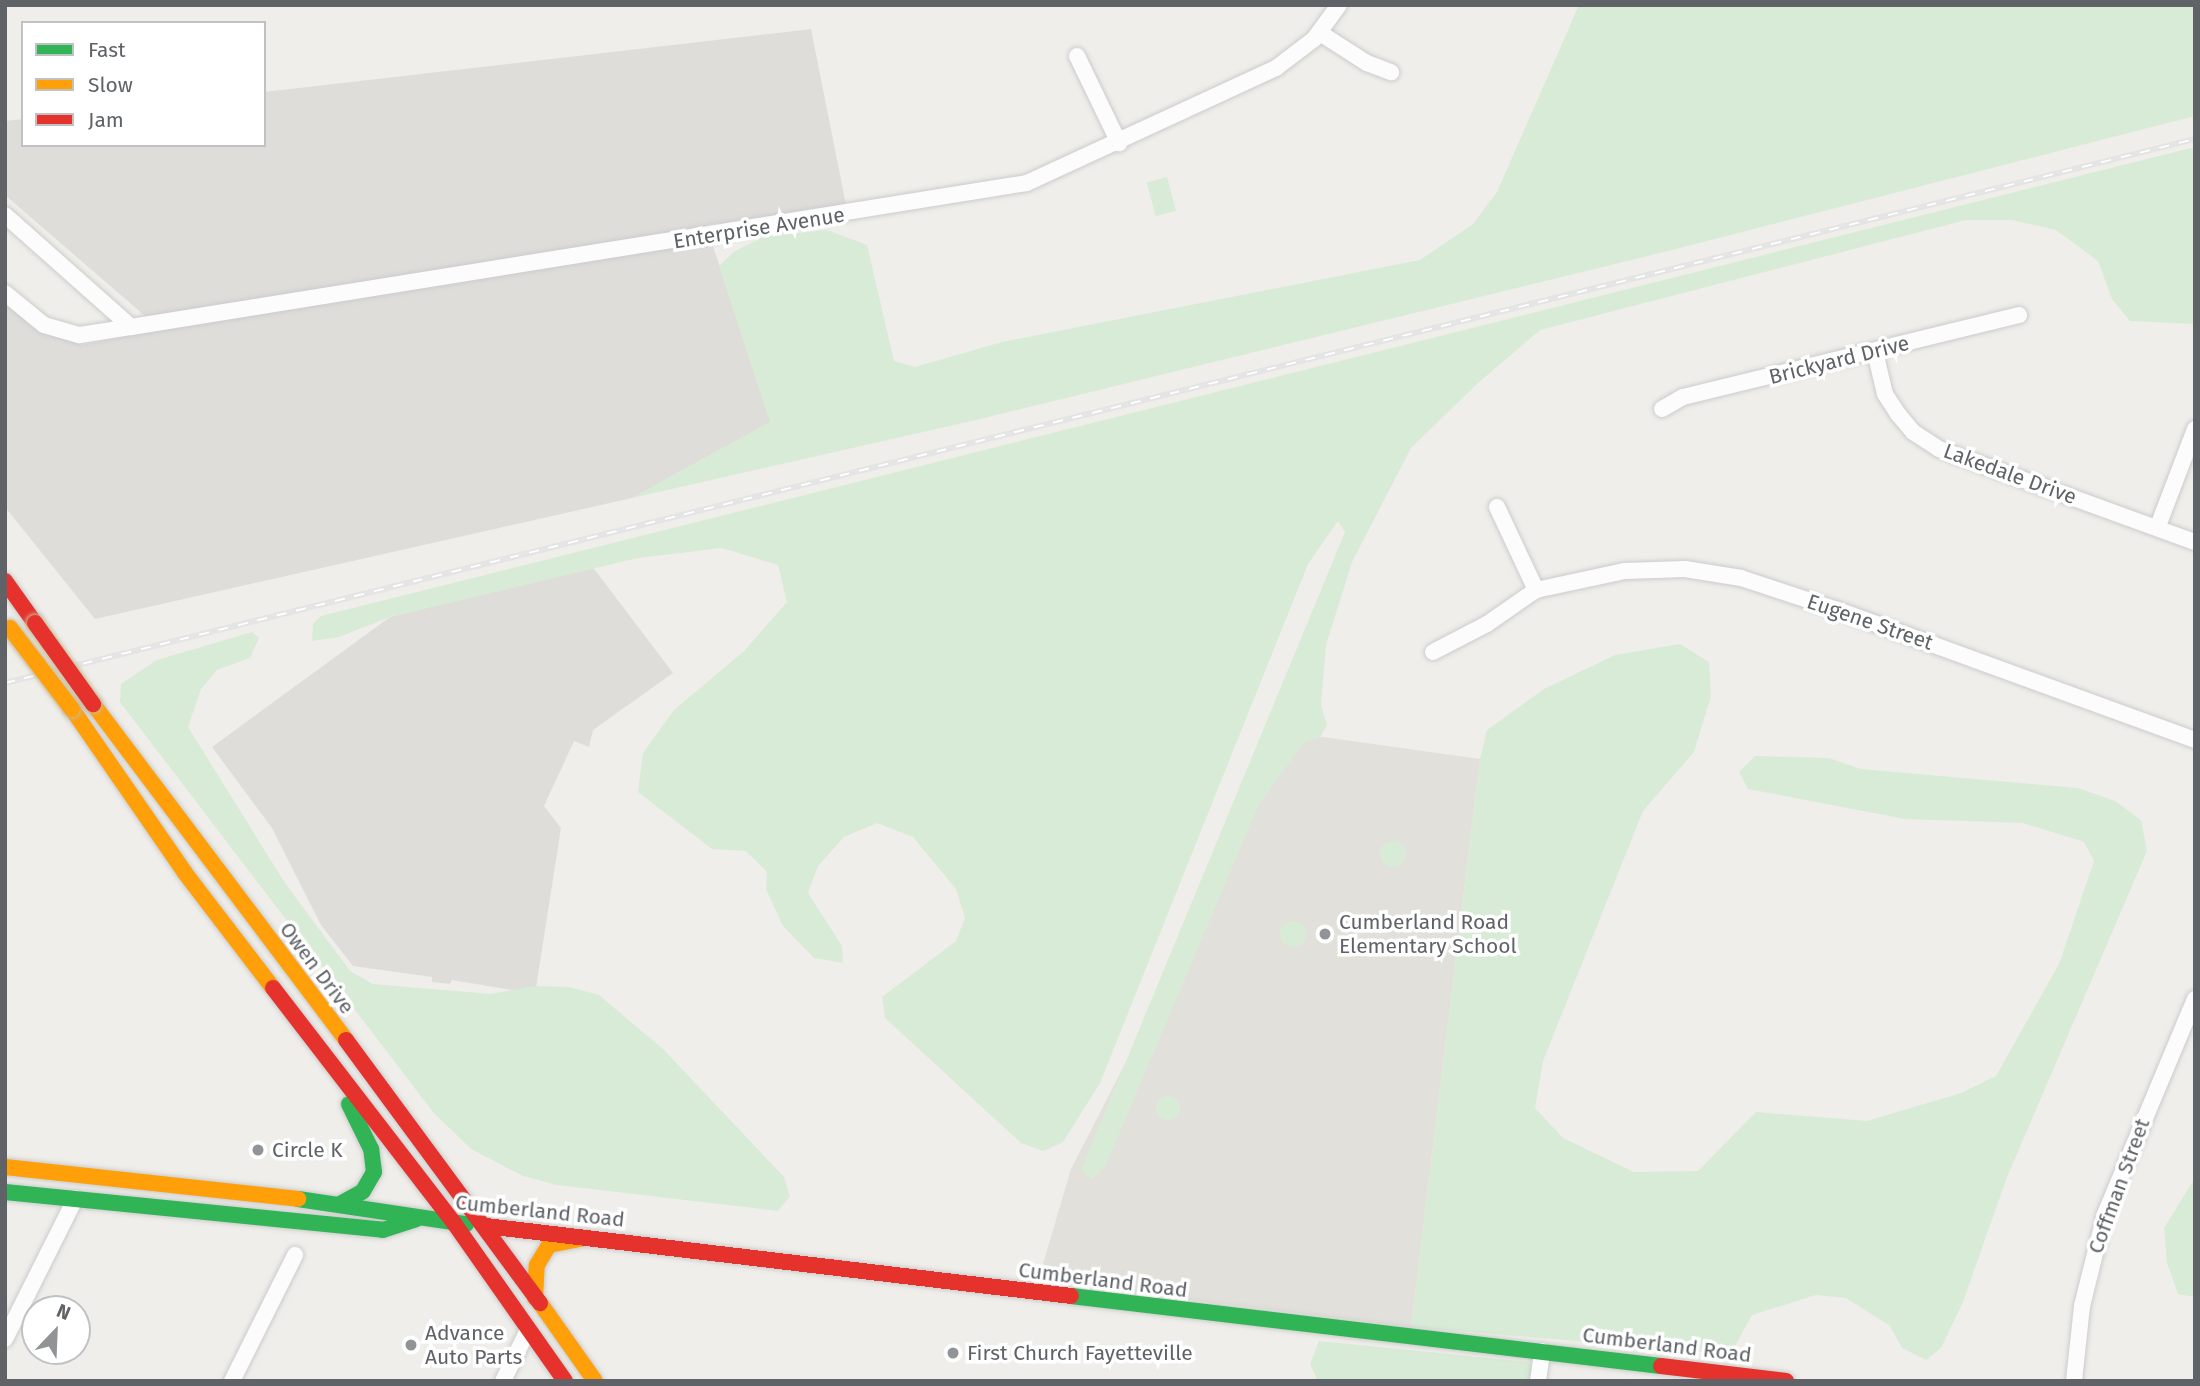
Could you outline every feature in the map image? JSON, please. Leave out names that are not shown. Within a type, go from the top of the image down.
[{"type":"main road","name":"Owen Drive","points":[[5,581],[93,704],[486,1226],[534,1298],[595,1381]]},
{"type":"main road","points":[[7,625],[72,709],[185,873],[454,1223],[565,1381]]},
{"type":"main road","points":[[330,1059],[371,1149],[374,1172],[363,1191],[340,1204]]},
{"type":"main road","name":"Cumberland Road","points":[[5,1167],[385,1209],[416,1219],[1786,1381]]},
{"type":"main road","name":"Cumberland Road","points":[[5,1192],[383,1230],[416,1219]]},
{"type":"main road","points":[[534,1298],[537,1265],[549,1245],[586,1238]]},
{"type":"street","name":"Enterprise Avenue","points":[[5,293],[44,325],[80,335],[996,191],[1057,172],[1276,68],[1320,33],[1339,5]]},
{"type":"street","points":[[1320,33],[1367,63],[1391,72]]},
{"type":"street","points":[[1077,56],[1119,143]]},
{"type":"street","points":[[5,215],[131,327]]},
{"type":"street","name":"Brickyard Drive","points":[[1662,410],[1684,397],[2019,315]]},
{"type":"street","name":"Lakedale Drive","points":[[1875,352],[1885,394],[1898,414],[1913,432],[1939,449],[2195,541]]},
{"type":"street","points":[[2158,526],[2195,429]]},
{"type":"street","points":[[1433,652],[1487,624],[1536,590],[1497,507]]},
{"type":"street","name":"Eugene Street","points":[[1536,590],[1656,568],[1732,576],[2042,682],[2195,740]]},
{"type":"street","name":"Coffman Street","points":[[2074,1381],[2082,1306],[2105,1214],[2195,999]]},
{"type":"street","points":[[5,1339],[75,1199]]},
{"type":"street","points":[[232,1381],[295,1255]]},
{"type":"street","points":[[503,1381],[528,1331]]},
{"type":"street","points":[[1538,1381],[1542,1351]]},
{"type":"shaded area","points":[[811,29],[846,205],[706,225],[771,422],[632,498],[95,619],[5,507],[5,303],[32,327],[82,345],[160,329],[5,195],[5,121],[21,119],[21,147],[266,147],[266,92]]},
{"type":"shaded area","points":[[592,566],[673,673],[593,730],[589,747],[574,741],[544,806],[561,828],[535,994],[452,980],[450,984],[432,982],[432,977],[353,966],[321,925],[272,828],[212,747],[390,617]]},
{"type":"shaded area","name":"Cumberland Road Elementary School","points":[[1295,733],[1480,759],[1411,1327],[1038,1281],[1071,1169]]},
{"type":"green space","points":[[1579,5],[2195,5],[2195,116],[1664,252],[976,420],[632,498],[770,422],[719,266],[735,251],[764,237],[827,230],[867,245],[894,361],[915,367],[1002,342],[1420,260],[1473,224],[1497,192]]},
{"type":"green space","points":[[2195,147],[2195,324],[2130,321],[2112,299],[2098,261],[2056,230],[2012,220],[1966,220],[1540,330],[1478,383],[1411,448],[1352,562],[1326,645],[1321,705],[1327,725],[1321,736],[1303,744],[1259,804],[1105,1167],[1091,1179],[1081,1170],[1345,532],[1338,521],[1308,564],[1100,1083],[1063,1142],[1043,1151],[1021,1143],[885,1018],[882,997],[956,941],[965,918],[956,889],[913,837],[877,823],[844,837],[818,866],[808,893],[842,946],[843,963],[814,958],[783,926],[766,889],[767,872],[746,851],[712,849],[638,792],[643,753],[674,710],[744,651],[787,602],[778,565],[722,548],[638,558],[390,617],[339,637],[312,641],[313,624],[321,616]]},
{"type":"green space","points":[[1167,177],[1176,211],[1156,216],[1147,182]]},
{"type":"green space","points":[[252,632],[259,638],[250,658],[217,670],[201,689],[188,727],[285,883],[350,971],[373,984],[491,994],[536,986],[569,987],[599,995],[663,1049],[784,1177],[790,1196],[778,1211],[557,1185],[523,1176],[471,1149],[433,1112],[120,702],[121,684],[157,660]]},
{"type":"green space","points":[[1680,644],[1709,662],[1711,696],[1694,752],[1643,811],[1543,1061],[1535,1108],[1563,1138],[1634,1172],[1698,1171],[1756,1112],[1867,1121],[1961,1093],[1996,1076],[2059,964],[2094,861],[2084,842],[2023,823],[1905,819],[1748,789],[1739,772],[1755,756],[1829,758],[1861,769],[2078,788],[2115,801],[2141,820],[2147,851],[2007,1177],[1963,1302],[1941,1348],[1926,1360],[1902,1348],[1890,1326],[1846,1298],[1816,1295],[1752,1315],[1734,1348],[1705,1352],[1411,1327],[1480,759],[1487,730],[1544,689],[1615,655]]},
{"type":"green space","points":[[1393,841],[1403,844],[1406,854],[1403,864],[1393,867],[1383,864],[1380,854],[1383,844]]},
{"type":"green space","points":[[1293,921],[1302,925],[1306,934],[1302,943],[1293,947],[1284,943],[1280,934],[1284,925]]},
{"type":"green space","points":[[1168,1096],[1176,1100],[1180,1108],[1176,1116],[1168,1120],[1160,1116],[1156,1108],[1160,1100]]},
{"type":"green space","points":[[2195,1178],[2195,1297],[2178,1294],[2167,1263],[2164,1228]]},
{"type":"green space","points":[[1319,1341],[1528,1362],[1534,1367],[1533,1381],[1318,1381],[1310,1364]]},
{"type":"railway","points":[[5,683],[2195,139]]},
{"type":"traffic: fast","points":[[340,1204],[363,1191],[374,1172],[371,1149],[349,1104]]},
{"type":"traffic: fast","points":[[5,1192],[383,1230],[416,1219]]},
{"type":"traffic: fast","points":[[298,1199],[466,1224]]},
{"type":"traffic: fast","points":[[1071,1296],[1661,1366]]},
{"type":"traffic: slow","points":[[10,628],[72,709]]},
{"type":"traffic: slow","points":[[93,704],[346,1040]]},
{"type":"traffic: slow","points":[[72,709],[185,873],[273,988]]},
{"type":"traffic: slow","points":[[5,1167],[298,1199]]},
{"type":"traffic: slow","points":[[535,1298],[537,1265],[549,1245],[586,1238]]},
{"type":"traffic: slow","points":[[540,1303],[595,1381]]},
{"type":"traffic: jam","points":[[5,581],[35,623]]},
{"type":"traffic: jam","points":[[35,623],[93,704]]},
{"type":"traffic: jam","points":[[273,988],[454,1223],[565,1381]]},
{"type":"traffic: jam","points":[[346,1040],[540,1303]]},
{"type":"traffic: jam","points":[[486,1226],[1071,1296]]},
{"type":"traffic: jam","points":[[1661,1366],[1786,1381]]},
{"type":"place","name":"Cumberland Road Elementary School","points":[[1325,934]]},
{"type":"place","name":"Circle K","points":[[258,1150]]},
{"type":"place","name":"Advance Auto Parts","points":[[411,1345]]},
{"type":"place","name":"First Church Fayetteville","points":[[953,1353]]}]
